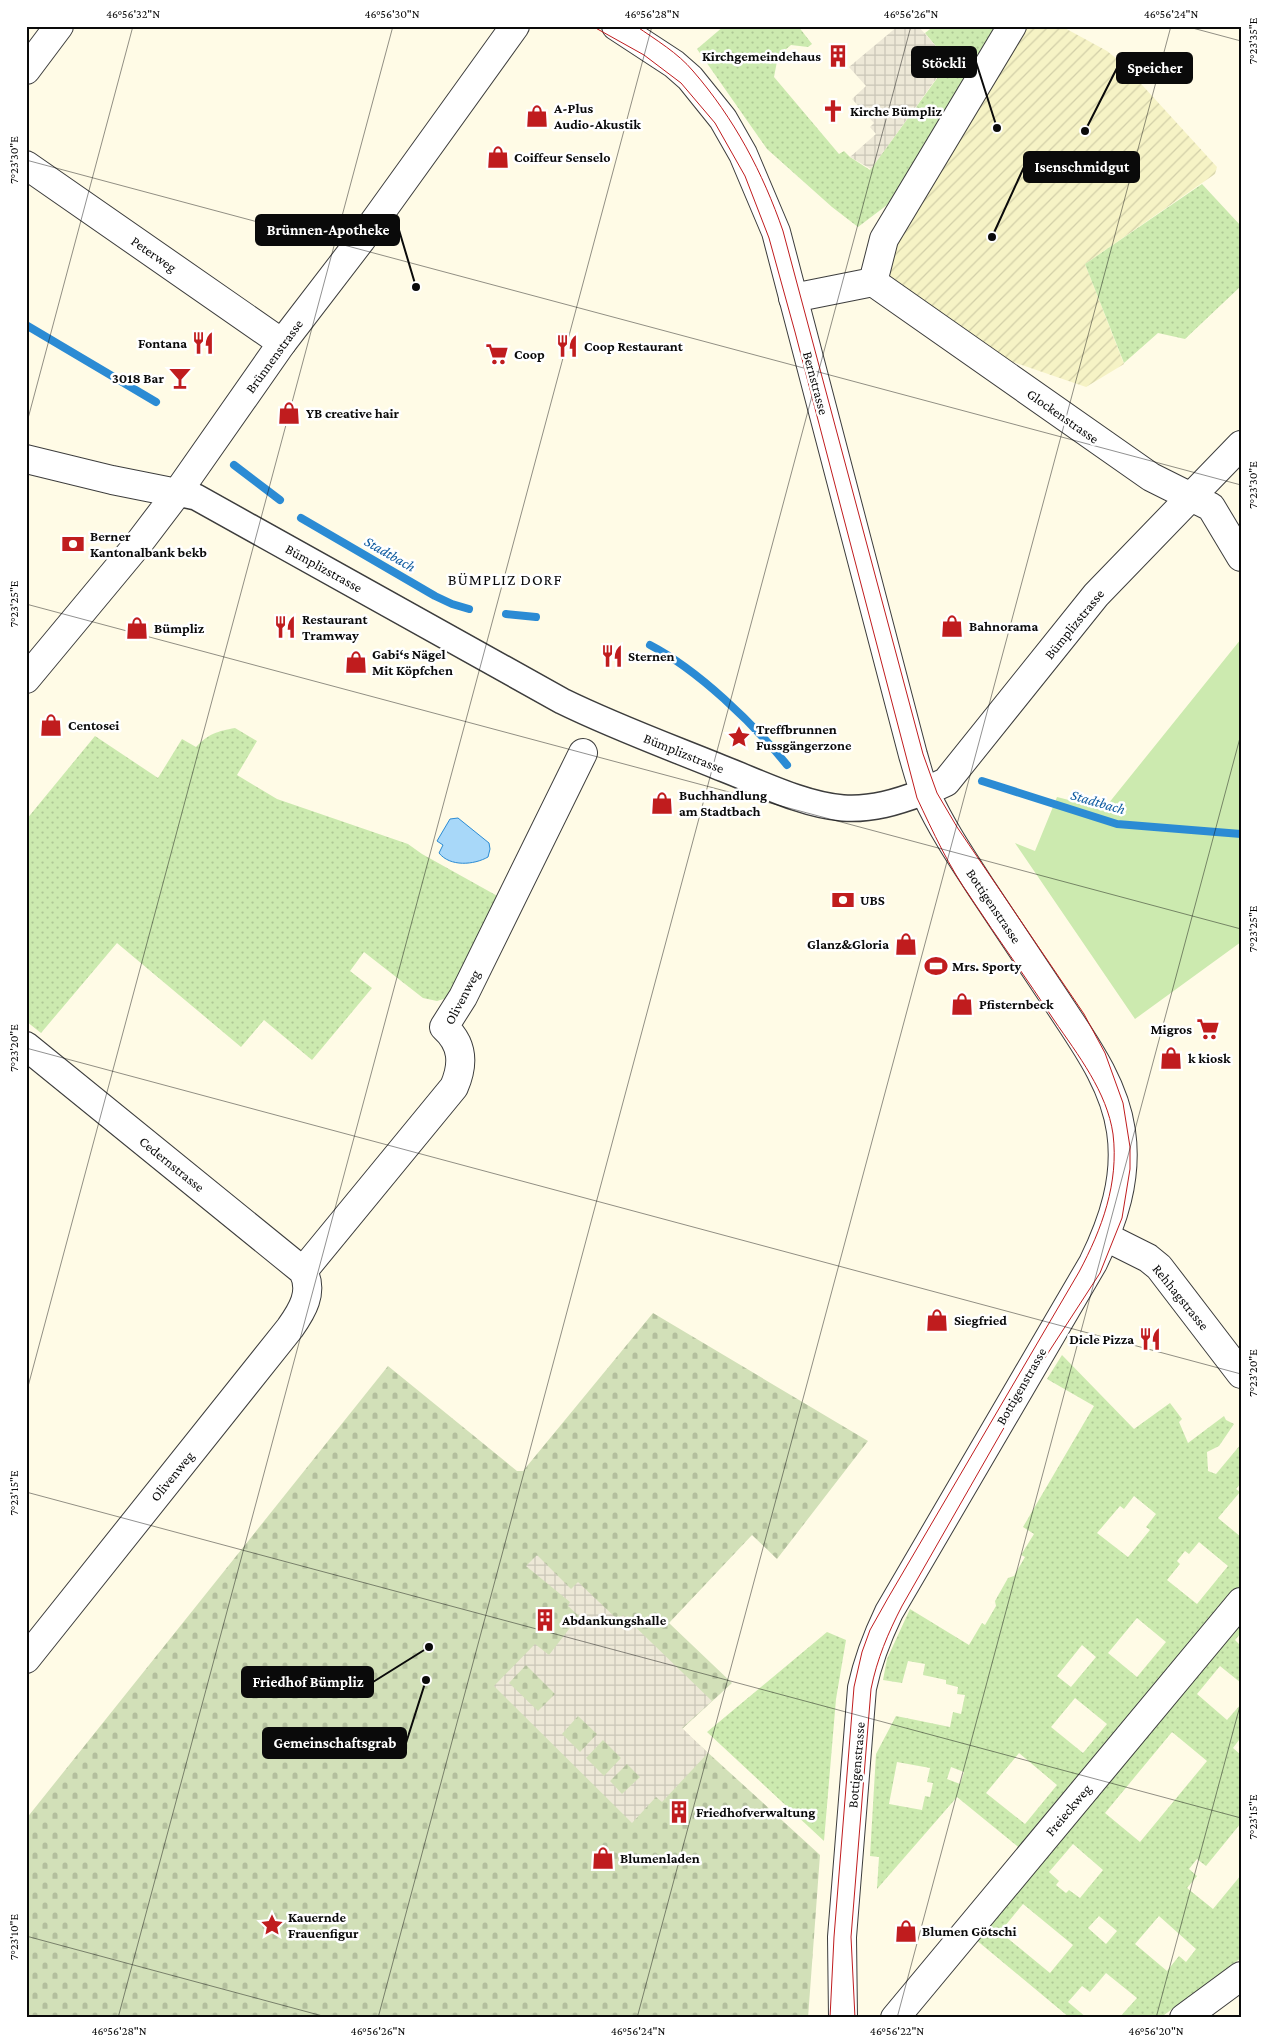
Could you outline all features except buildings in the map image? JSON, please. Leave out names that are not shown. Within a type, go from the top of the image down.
[{"type":"street","points":[[26,70],[59,26]]},
{"type":"street","name":"Brünnenstrasse","points":[[26,679],[139,543],[177,493],[282,343],[356,247],[515,26]]},
{"type":"street","name":"Bernstrasse","points":[[616,26],[674,64],[690,78],[723,119],[743,154],[776,232],[924,792]]},
{"type":"street","points":[[793,298],[874,282],[884,240],[1012,26]]},
{"type":"street","name":"Peterweg","points":[[26,165],[282,343]]},
{"type":"street","name":"Glockenstrasse","points":[[874,282],[1073,424],[1151,477],[1211,506],[1241,557]]},
{"type":"street","name":"Bümplizstrasse","points":[[26,459],[112,480],[196,497],[562,701],[600,719],[750,779],[827,806],[868,808],[884,806],[946,782],[1096,596],[1241,445]]},
{"type":"street","name":"Olivenweg","points":[[26,1659],[290,1328],[303,1307],[306,1280],[454,1087],[459,1075],[461,1056],[456,1042],[444,1027],[463,997],[600,719]]},
{"type":"street","name":"Bottigenstrasse","points":[[843,2018],[842,1937],[862,1688],[870,1655],[889,1612],[1094,1263],[1106,1237],[1118,1198],[1122,1160],[1120,1125],[1107,1086],[1086,1046],[946,833],[924,792]]},
{"type":"street","name":"Cedernstrasse","points":[[26,1046],[306,1280]]},
{"type":"street","name":"Rehhagstrasse","points":[[1106,1237],[1148,1258],[1159,1267],[1241,1374]]},
{"type":"street","name":"Freieckweg","points":[[895,2018],[1241,1602]]},
{"type":"street","points":[[1184,2018],[1241,1976]]},
{"type":"shaded area","points":[[898,26],[918,26],[949,61],[871,169],[850,157],[876,134],[870,127],[874,123],[852,99],[866,86],[849,67]]},
{"type":"shaded area","points":[[1021,26],[1061,26],[1107,51],[1122,63],[1217,167],[1215,174],[1085,264],[1124,364],[1086,387],[1010,361],[884,273],[889,245]]},
{"type":"shaded area","points":[[537,1555],[571,1589],[578,1582],[618,1620],[623,1615],[712,1701],[682,1728],[708,1753],[662,1802],[656,1797],[632,1823],[494,1686],[535,1644],[549,1655],[579,1616],[568,1606],[570,1602],[526,1566]],"holes":[[[526,1665],[555,1694],[538,1711],[509,1683]],[[578,1716],[597,1734],[580,1752],[562,1734]],[[603,1740],[621,1758],[604,1776],[586,1758]],[[627,1764],[640,1777],[622,1794],[610,1781]]]},
{"type":"green space","points":[[724,26],[798,26],[812,44],[808,47],[791,45],[778,56],[774,77],[839,154],[844,151],[870,170],[949,62],[925,33],[934,26],[1003,26],[887,205],[858,227],[832,207],[767,149],[697,49]]},
{"type":"green space","points":[[1202,184],[1241,226],[1241,286],[1185,339],[1158,333],[1124,363],[1085,264]]},
{"type":"green space","points":[[1241,639],[1241,942],[1135,1019],[1015,843],[1035,851],[1057,797],[1104,809]]},
{"type":"green space","points":[[235,728],[257,741],[237,775],[277,799],[408,844],[422,854],[501,898],[447,998],[437,1001],[423,998],[364,952],[350,971],[372,988],[312,1060],[264,1020],[241,1047],[117,943],[41,1033],[26,1021],[26,820],[95,736],[158,778],[182,739],[196,747],[214,734]]},
{"type":"green space","points":[[653,1313],[868,1441],[777,1559],[752,1535],[669,1623],[732,1683],[682,1729],[820,1855],[808,2018],[26,2018],[26,1819],[388,1366],[517,1471],[523,1471]]},
{"type":"green space","points":[[1062,1355],[1134,1429],[1170,1403],[1182,1419],[1179,1422],[1188,1443],[1224,1416],[1226,1420],[1234,1424],[1219,1446],[1207,1452],[1208,1471],[1216,1474],[1241,1444],[1241,1483],[1236,1489],[1240,1492],[1218,1518],[1241,1537],[1241,1585],[1022,1850],[957,1797],[877,1889],[879,1857],[870,1856],[876,1754],[896,1716],[950,1727],[953,1712],[961,1714],[965,1695],[957,1694],[958,1687],[946,1684],[946,1680],[923,1675],[925,1664],[908,1661],[902,1683],[883,1680],[887,1659],[910,1609],[969,1645],[982,1623],[985,1625],[996,1606],[995,1601],[1008,1578],[1014,1576],[1025,1557],[1021,1555],[1034,1534],[1023,1527],[1094,1406],[1047,1379]],"holes":[[[1134,1496],[1156,1514],[1146,1527],[1150,1530],[1128,1557],[1097,1533],[1120,1506],[1124,1509]],[[1199,1542],[1228,1566],[1197,1604],[1167,1580],[1180,1564],[1177,1561],[1185,1551],[1189,1554]],[[1137,1618],[1166,1642],[1137,1677],[1108,1653]],[[1082,1645],[1096,1657],[1071,1687],[1057,1676]],[[1075,1698],[1107,1724],[1083,1753],[1051,1727]],[[1019,1753],[1057,1785],[1025,1824],[986,1793]],[[897,1762],[930,1768],[927,1782],[933,1783],[930,1797],[925,1796],[922,1810],[889,1804]],[[951,1767],[964,1772],[960,1784],[947,1779]]]},
{"type":"green space","points":[[1241,1618],[1241,1633],[1235,1640],[1241,1646],[1241,1683],[1220,1666],[1197,1694],[1227,1720],[1241,1704],[1241,1742],[1239,1740],[1233,1748],[1241,1755],[1241,1823],[1206,1866],[1197,1859],[1189,1869],[1197,1876],[1187,1888],[1213,1909],[1241,1875],[1241,1958],[1160,2018],[1119,2018],[1137,1998],[1106,1973],[1090,1992],[1082,1986],[1068,2002],[1087,2018],[1070,2018],[975,1939]],"holes":[[[1172,1732],[1207,1761],[1140,1842],[1105,1813]],[[1073,1844],[1103,1870],[1080,1898],[1069,1890],[1066,1893],[1056,1885],[1059,1881],[1049,1872]],[[1023,1904],[1073,1945],[1050,1973],[1000,1932]],[[1099,1916],[1117,1931],[1106,1944],[1088,1928]],[[1159,1916],[1196,1949],[1186,1962],[1179,1956],[1167,1971],[1135,1944]]]},
{"type":"green space","points":[[827,1632],[846,1640],[836,1699],[824,1841],[707,1732]]},
{"type":"water","points":[[458,818],[489,843],[488,857],[476,862],[456,863],[449,861],[439,853],[443,845],[437,841],[450,819]]},
{"type":"waterway","name":"Stadtbach","points":[[26,325],[156,402]]},
{"type":"waterway","name":"Stadtbach","points":[[234,465],[280,500]]},
{"type":"waterway","name":"Stadtbach","points":[[301,518],[435,596],[469,609]]},
{"type":"waterway","name":"Stadtbach","points":[[506,614],[536,617]]},
{"type":"waterway","name":"Stadtbach","points":[[650,645],[687,668],[724,699],[758,732],[787,765]]},
{"type":"waterway","name":"Stadtbach","points":[[982,781],[1117,824],[1241,834]]},
{"type":"tram line","points":[[592,26],[644,55],[681,83],[715,123],[745,176],[769,238],[795,332],[917,798],[963,886],[1090,1074],[1105,1103],[1113,1134],[1114,1152],[1111,1188],[1107,1205],[1087,1256],[888,1598],[870,1630],[862,1652],[854,1687],[834,1937],[830,2018]]},
{"type":"tram line","points":[[636,26],[681,58],[693,71],[722,108],[757,167],[783,231],[923,754],[937,793],[957,827],[1084,1014],[1105,1053],[1123,1103],[1130,1147],[1130,1169],[1122,1218],[1100,1273],[1037,1370],[902,1606],[876,1667],[871,1689],[851,1937],[855,2018]]},
{"type":"place","name":"Kirchgemeindehaus","points":[[838,56]]},
{"type":"place","name":"Kirche Bümpliz","points":[[833,111]]},
{"type":"place","name":"A-Plus Audio-Akustik","points":[[537,116]]},
{"type":"place","name":"Stöckli","points":[[997,128]]},
{"type":"place","name":"Speicher","points":[[1085,131]]},
{"type":"place","name":"Coiffeur Senselo","points":[[498,157]]},
{"type":"place","name":"Isenschmidgut","points":[[992,237]]},
{"type":"place","name":"Brünnen-Apotheke","points":[[416,287]]},
{"type":"place","name":"Fontana","points":[[203,343]]},
{"type":"place","name":"Coop Restaurant","points":[[567,346]]},
{"type":"place","name":"Coop","points":[[497,354]]},
{"type":"place","name":"3018 Bar","points":[[180,378]]},
{"type":"place","name":"YB creative hair","points":[[289,413]]},
{"type":"place","name":"Berner Kantonalbank bekb","points":[[73,544]]},
{"type":"place","name":"Bahnorama","points":[[952,626]]},
{"type":"place","name":"Restaurant Tramway","points":[[285,627]]},
{"type":"place","name":"Bümpliz","points":[[137,628]]},
{"type":"place","name":"Sternen","points":[[612,656]]},
{"type":"place","name":"Gabi‘s Nägel Mit Köpfchen","points":[[356,662]]},
{"type":"place","name":"Centosei","points":[[51,725]]},
{"type":"place","name":"Treffbrunnen Fussgängerzone","points":[[739,737]]},
{"type":"place","name":"Buchhandlung am Stadtbach","points":[[662,803]]},
{"type":"place","name":"UBS","points":[[843,900]]},
{"type":"place","name":"Glanz&Gloria","points":[[906,944]]},
{"type":"place","name":"Mrs. Sporty","points":[[936,966]]},
{"type":"place","name":"Pfisternbeck","points":[[962,1004]]},
{"type":"place","name":"Migros","points":[[1208,1029]]},
{"type":"place","name":"k kiosk","points":[[1171,1058]]},
{"type":"place","name":"Siegfried","points":[[937,1320]]},
{"type":"place","name":"Dicle Pizza","points":[[1150,1339]]},
{"type":"place","name":"Abdankungshalle","points":[[545,1620]]},
{"type":"place","name":"Friedhof Bümpliz","points":[[429,1647]]},
{"type":"place","name":"Gemeinschaftsgrab","points":[[426,1680]]},
{"type":"place","name":"Friedhofverwaltung","points":[[679,1812]]},
{"type":"place","name":"Blumenladen","points":[[603,1858]]},
{"type":"place","name":"Kauernde Frauenfigur","points":[[272,1925]]},
{"type":"place","name":"Blumen Götschi","points":[[906,1931]]},
{"type":"district","name":"BÜMPLIZ DORF","points":[[505,579]]}]
